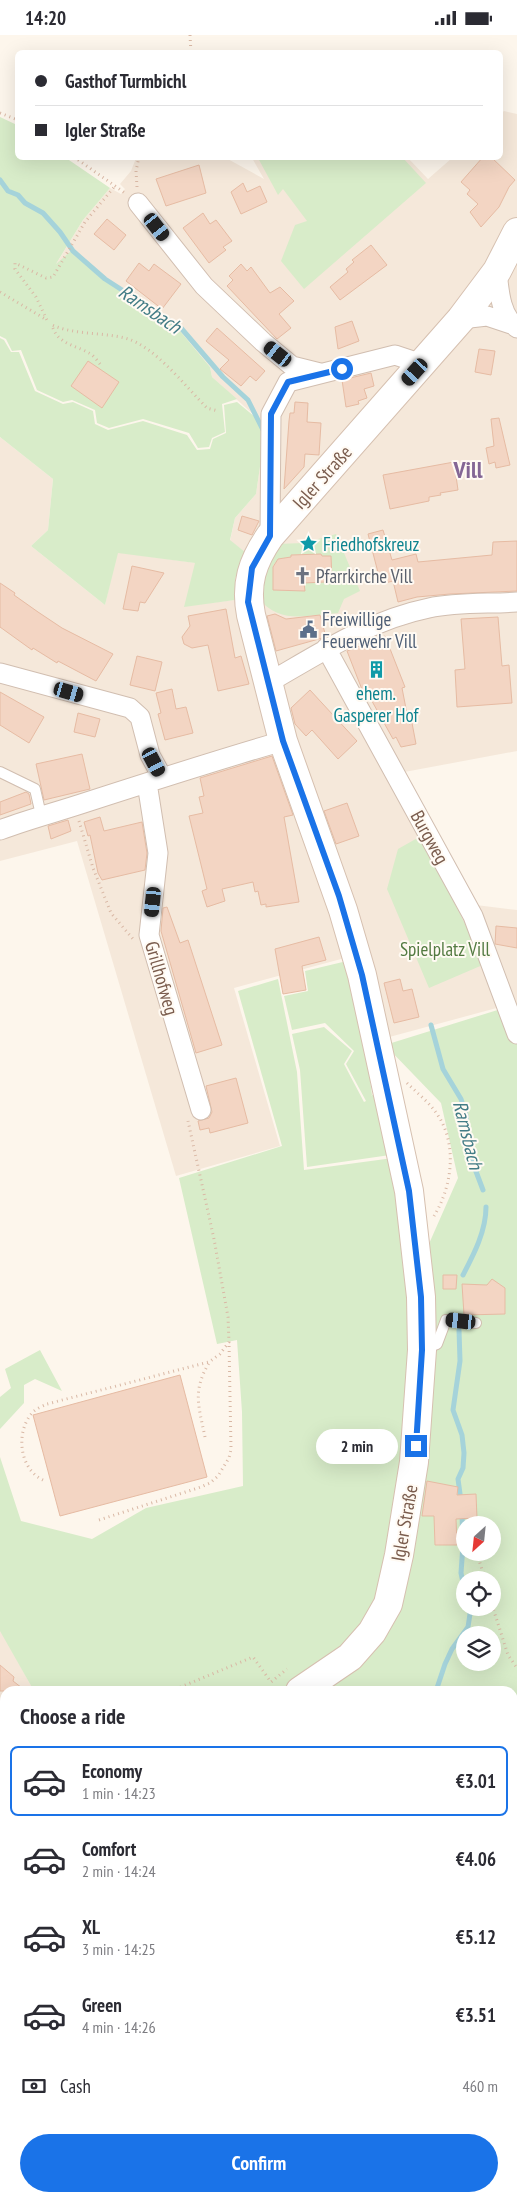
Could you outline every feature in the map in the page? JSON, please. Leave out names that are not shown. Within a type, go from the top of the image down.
[{"type":"main road","name":"Igler Straße","points":[[293,1680],[350,1657],[372,1632],[388,1604],[399,1555],[414,1462],[422,1350],[421,1297],[409,1191],[362,975],[339,896],[283,741],[251,615],[248,591],[252,568],[270,536],[461,319],[496,271],[517,232]]},
{"type":"street","points":[[138,203],[204,286],[263,342],[292,366],[324,374]]},
{"type":"street","points":[[496,271],[500,300],[514,326]]},
{"type":"street","points":[[461,319],[487,316],[514,326]]},
{"type":"street","points":[[270,536],[271,414],[288,382],[395,355],[422,364]]},
{"type":"street","points":[[268,683],[326,648],[389,618],[431,608],[517,602]]},
{"type":"street","name":"Burgweg","points":[[326,648],[473,916],[517,1034]]},
{"type":"street","name":"Grillhofweg","points":[[0,673],[130,708],[140,717],[150,755],[154,780],[158,853],[149,935],[195,1114]]},
{"type":"street","points":[[0,830],[41,815],[283,741]]},
{"type":"lane","points":[[0,772],[35,789],[41,815]]},
{"type":"lane","points":[[422,1350],[438,1344],[446,1320],[476,1323]]},
{"type":"path","points":[[190,35],[190,50]]},
{"type":"path","points":[[0,113],[15,119]]},
{"type":"path","points":[[78,160],[138,203]]},
{"type":"path","points":[[138,160],[136,171],[138,203]]},
{"type":"path","points":[[47,320],[36,297],[15,269],[15,263],[46,278],[53,277],[85,222],[115,186]]},
{"type":"path","points":[[0,292],[47,320],[52,325],[68,332],[95,333],[126,338],[152,352],[207,408],[218,411]]},
{"type":"path","points":[[52,325],[54,332],[68,346],[89,353],[100,364]]},
{"type":"path","points":[[74,806],[93,868],[111,913],[136,944]]},
{"type":"path","points":[[402,1078],[428,1103],[443,1125],[450,1166],[450,1180],[442,1203],[428,1225],[414,1231]]},
{"type":"path","points":[[99,1520],[210,1483],[218,1476],[229,1458],[232,1443],[228,1317],[195,1114]]},
{"type":"path","points":[[43,1481],[34,1476],[29,1470],[22,1449],[23,1429],[34,1411],[47,1404],[209,1362],[220,1354],[229,1342]]},
{"type":"path","points":[[205,1437],[198,1406],[197,1390],[209,1362]]},
{"type":"path","points":[[496,1616],[508,1655],[517,1668]]},
{"type":"path","points":[[182,1686],[253,1657],[271,1681],[293,1680]]},
{"type":"shaded area","points":[[503,112],[517,114],[517,751],[399,773],[468,904],[517,910],[517,1005],[504,1006],[382,1039],[367,952],[234,988],[280,1146],[176,1176],[77,841],[0,861],[0,437],[53,479],[48,530],[31,546],[105,605],[117,552],[196,563],[185,606],[234,600],[235,579],[245,552],[230,541],[235,518],[256,494],[266,426],[212,377],[210,367],[175,325],[103,280],[71,251],[55,266],[83,220],[110,188],[121,194],[125,189],[120,184],[131,171],[135,160],[230,160],[264,179],[253,160],[410,160],[428,179],[450,160],[503,160]]},
{"type":"shaded area","points":[[0,1629],[31,1686],[0,1686]]},
{"type":"green space","points":[[0,117],[15,124],[15,160],[69,160],[110,188],[83,220],[56,264],[71,251],[103,280],[175,325],[210,367],[212,377],[237,399],[222,404],[225,432],[212,438],[209,447],[198,448],[189,433],[143,419],[109,428],[97,423],[95,410],[72,400],[63,402],[37,390],[21,350],[12,351],[6,339],[0,336]]},
{"type":"green space","points":[[259,160],[405,160],[426,183],[304,289],[281,261],[295,225],[307,221],[283,189],[278,195]]},
{"type":"green space","points":[[0,338],[4,340],[11,352],[19,352],[35,391],[63,404],[73,402],[93,411],[95,424],[108,430],[143,421],[187,435],[197,450],[210,449],[213,439],[226,433],[224,405],[237,402],[266,426],[256,494],[235,518],[230,540],[245,552],[235,579],[235,600],[184,607],[195,563],[118,553],[105,605],[31,546],[48,530],[53,479],[0,437]]},
{"type":"green space","points":[[336,534],[360,591],[344,599],[338,613],[305,616],[285,615],[275,612],[258,598],[260,580],[276,544],[304,543]],"holes":[[[321,554],[322,556],[331,556],[332,579],[325,579],[324,582],[304,583],[304,591],[273,590],[273,566],[278,559],[291,557],[291,555]]]},
{"type":"green space","name":"Spielplatz Vill","points":[[421,836],[485,964],[429,988],[387,889],[398,849]]},
{"type":"green space","points":[[347,961],[364,1032],[371,1096],[377,1092],[390,1155],[307,1167],[300,1070],[292,1034],[324,1027],[352,1051],[344,1064],[364,1102],[366,1101],[346,1064],[354,1051],[325,1023],[292,1030],[284,996],[308,991],[305,971]]},
{"type":"green space","points":[[278,979],[297,1072],[304,1170],[393,1158],[412,1298],[394,1615],[428,1246],[458,1178],[441,1103],[385,1045],[504,1008],[517,1045],[517,1686],[31,1686],[0,1631],[0,1457],[21,1521],[92,1539],[146,1508],[243,1486],[242,1412],[237,1340],[217,1344],[179,1178],[282,1146],[238,991]]},
{"type":"green space","points":[[40,1350],[62,1391],[35,1379],[24,1385],[24,1403],[0,1429],[0,1397],[11,1388],[5,1369]]},
{"type":"building","points":[[480,160],[494,160],[515,180],[509,187],[499,207],[481,227],[470,212],[478,204],[467,194],[470,190],[461,182]]},
{"type":"building","points":[[199,165],[206,193],[166,206],[156,179]]},
{"type":"building","points":[[243,183],[247,192],[260,186],[267,202],[241,214],[231,192]]},
{"type":"building","points":[[203,213],[210,224],[216,220],[232,241],[223,247],[226,250],[209,263],[183,228]]},
{"type":"building","points":[[107,219],[126,235],[114,250],[94,234]]},
{"type":"building","points":[[371,245],[387,265],[340,300],[330,287],[348,272],[346,269],[354,262],[352,260]]},
{"type":"building","points":[[139,263],[149,271],[154,264],[181,284],[162,309],[126,281]]},
{"type":"building","points":[[241,264],[247,271],[251,267],[270,293],[280,287],[294,301],[279,314],[291,328],[277,339],[227,286],[233,280],[229,276]]},
{"type":"building","points":[[352,321],[359,341],[338,349],[335,327]]},
{"type":"building","points":[[217,328],[265,371],[256,381],[250,376],[241,386],[220,369],[229,360],[206,341]]},
{"type":"building","points":[[479,349],[495,351],[491,375],[475,372]]},
{"type":"building","points":[[88,361],[119,382],[102,408],[71,386]]},
{"type":"building","points":[[371,373],[374,386],[364,389],[367,398],[358,401],[359,404],[346,407],[342,380]]},
{"type":"building","points":[[295,402],[308,403],[307,422],[321,423],[319,455],[305,454],[304,467],[284,489],[290,413],[294,413]]},
{"type":"building","points":[[499,418],[510,465],[496,468],[495,462],[489,464],[486,448],[494,446],[491,419]]},
{"type":"building","points":[[454,462],[458,490],[429,497],[429,501],[390,509],[383,475]]},
{"type":"building","points":[[242,516],[259,521],[252,535],[238,530]]},
{"type":"building","points":[[383,530],[392,560],[416,554],[418,562],[492,555],[493,542],[517,541],[517,591],[417,597],[398,602],[393,581],[381,584],[368,534]]},
{"type":"building","name":"Pfarrkirche Vill","points":[[321,554],[322,556],[331,556],[332,579],[325,579],[325,582],[304,583],[305,591],[273,590],[273,567],[278,559],[291,557],[291,555]]},
{"type":"building","points":[[132,566],[164,573],[145,603],[140,602],[138,611],[123,609]]},
{"type":"building","points":[[0,583],[62,628],[113,654],[96,681],[58,661],[57,663],[33,648],[32,650],[0,627]]},
{"type":"building","points":[[226,609],[235,658],[241,656],[249,684],[218,691],[208,645],[192,648],[184,644],[182,637],[190,626],[188,616]]},
{"type":"building","points":[[275,614],[286,619],[320,615],[326,637],[276,651],[267,616]]},
{"type":"building","points":[[498,617],[502,666],[509,665],[512,703],[457,707],[455,670],[465,669],[461,619]]},
{"type":"building","name":"ehem. Gasperer Hof","points":[[385,636],[405,687],[402,688],[409,724],[412,723],[416,744],[401,747],[396,737],[393,739],[368,694],[365,695],[363,692],[347,651]]},
{"type":"building","points":[[137,656],[162,662],[155,691],[130,685]]},
{"type":"building","points":[[172,689],[176,709],[186,707],[193,733],[165,740],[158,714],[161,713],[156,693]]},
{"type":"building","points":[[310,690],[357,741],[338,759],[312,730],[306,736],[295,724],[291,708]]},
{"type":"building","points":[[0,692],[44,717],[29,743],[0,725]]},
{"type":"building","points":[[78,713],[100,719],[95,737],[74,732]]},
{"type":"building","points":[[82,754],[90,789],[44,800],[36,764]]},
{"type":"building","points":[[272,756],[293,815],[284,817],[299,902],[266,907],[266,904],[261,905],[258,891],[255,892],[253,882],[222,889],[225,901],[207,907],[202,891],[207,889],[189,816],[203,813],[199,797],[204,796],[200,778]]},
{"type":"building","points":[[26,792],[29,794],[31,804],[0,815],[0,802]]},
{"type":"building","points":[[347,803],[359,836],[336,844],[324,811]]},
{"type":"building","points":[[100,817],[104,831],[142,822],[147,853],[145,870],[102,880],[98,873],[90,835],[88,836],[84,822]]},
{"type":"building","points":[[68,820],[71,831],[51,839],[48,826]]},
{"type":"building","points":[[167,907],[180,943],[188,940],[222,1045],[196,1053],[161,931],[163,908]]},
{"type":"building","points":[[496,926],[517,928],[517,948],[495,944]]},
{"type":"building","points":[[319,937],[326,960],[302,966],[306,990],[283,994],[275,949]]},
{"type":"building","points":[[400,979],[403,991],[412,989],[419,1017],[394,1023],[384,983]]},
{"type":"building","points":[[236,1078],[248,1123],[210,1133],[209,1128],[200,1130],[198,1121],[209,1118],[212,1112],[206,1086]]},
{"type":"building","points":[[443,1275],[457,1275],[456,1289],[443,1289]]},
{"type":"building","points":[[492,1279],[505,1288],[505,1314],[464,1315],[462,1284],[487,1285]]},
{"type":"building","points":[[180,1375],[207,1477],[60,1516],[33,1415]]},
{"type":"building","points":[[427,1481],[458,1487],[457,1495],[476,1494],[477,1516],[456,1516],[456,1545],[435,1545],[434,1516],[422,1516]]},
{"type":"building","points":[[0,1665],[14,1677],[13,1681],[20,1686],[0,1686]]},
{"type":"waterway","name":"Ramsbach","points":[[0,180],[8,191],[18,195],[25,203],[43,213],[60,232],[73,251],[105,279],[181,328],[223,377],[248,400],[263,430]]},
{"type":"waterway","name":"Ramsbach","points":[[431,1025],[443,1069],[461,1099],[466,1115],[469,1153],[483,1190]]},
{"type":"waterway","name":"Ramsbach","points":[[463,1275],[482,1234],[486,1207]]},
{"type":"waterway","name":"Ramsbach","points":[[459,1330],[460,1361],[453,1410],[462,1435],[464,1453],[463,1468],[458,1479],[461,1501]]},
{"type":"waterway","name":"Ramsbach","points":[[461,1571],[462,1514]]},
{"type":"waterway","name":"Ramsbach","points":[[438,1686],[452,1649],[468,1627],[470,1616]]},
{"type":"place","name":"Friedhofskreuz","points":[[309,544]]},
{"type":"place","name":"Pfarrkirche Vill","points":[[302,576]]},
{"type":"place","name":"Freiwillige Feuerwehr Vill","points":[[308,630]]},
{"type":"place","name":"ehem. Gasperer Hof","points":[[376,670]]},
{"type":"district","name":"Vill","points":[[468,470]]},
{"type":"route","points":[[342,369],[288,382],[271,414],[270,536],[261,548],[252,568],[249,579],[248,602],[283,741],[339,896],[362,975],[409,1191],[421,1297],[422,1350],[416,1446]]}]
